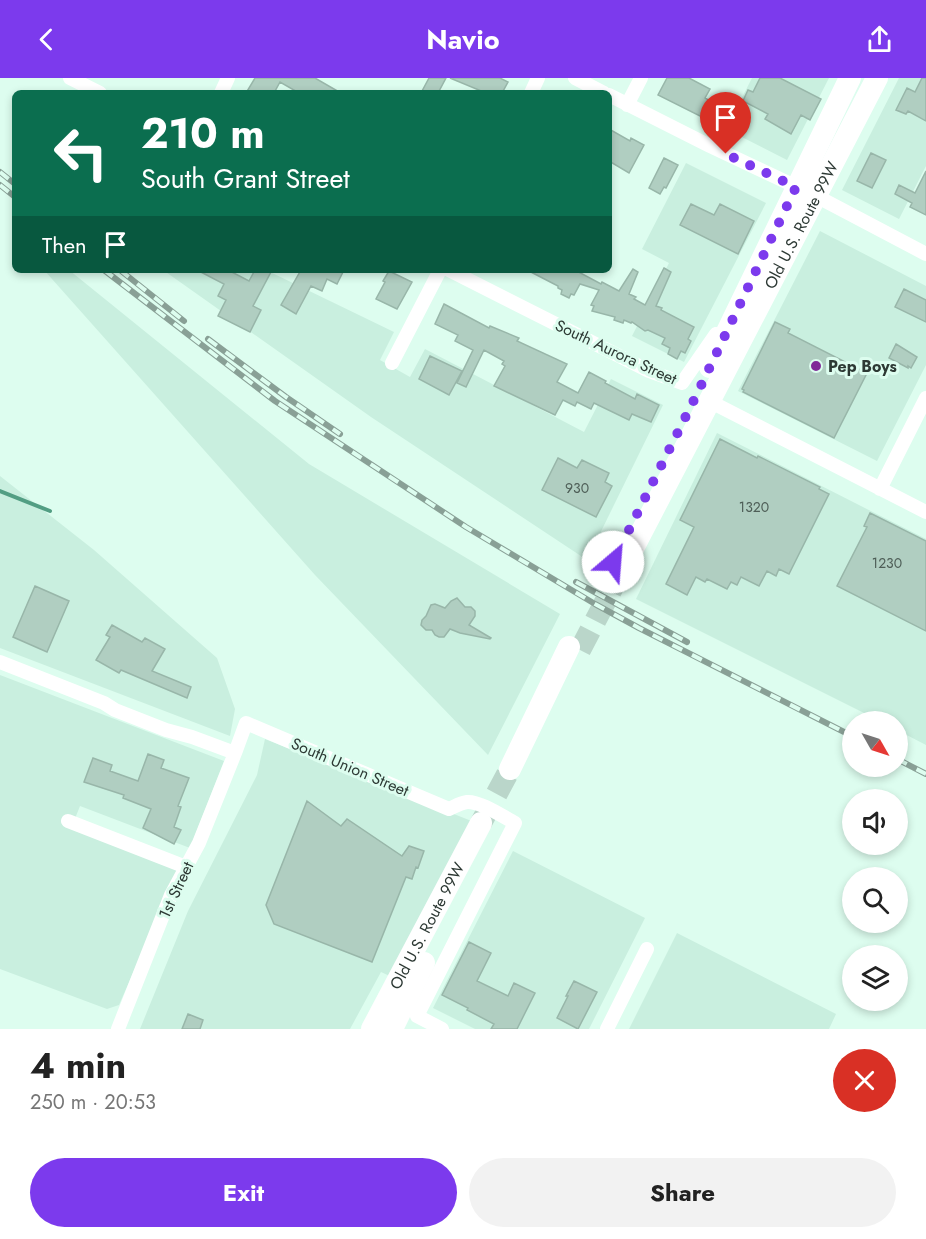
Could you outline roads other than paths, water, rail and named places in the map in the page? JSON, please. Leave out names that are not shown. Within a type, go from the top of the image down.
[{"type":"main road","name":"Old U.S. Route 99W","points":[[850,78],[806,192],[709,400],[619,563],[747,291],[806,192],[877,78]]},
{"type":"main road","points":[[516,771],[575,649]]},
{"type":"main road","name":"Old U.S. Route 99W","points":[[372,1029],[488,824],[481,852],[433,943],[392,1029]]},
{"type":"street","points":[[70,78],[94,90]]},
{"type":"street","points":[[575,78],[598,90]]},
{"type":"street","points":[[627,105],[641,78]]},
{"type":"street","points":[[612,97],[806,192],[926,255]]},
{"type":"street","points":[[392,363],[438,273]]},
{"type":"street","name":"South Aurora Street","points":[[455,273],[649,371],[682,383],[747,291]]},
{"type":"street","points":[[880,489],[926,398]]},
{"type":"street","points":[[709,400],[926,512]]},
{"type":"street","points":[[0,662],[166,730],[235,753]]},
{"type":"street","name":"South Union Street","points":[[235,753],[246,723],[449,809],[464,802],[470,802],[481,805],[515,823],[417,1016],[442,1029]]},
{"type":"street","name":"1st Street","points":[[118,1029],[171,895],[199,843],[235,753]]},
{"type":"street","points":[[68,821],[186,867]]},
{"type":"street","points":[[607,1029],[647,949]]},
{"type":"waterway","points":[[0,491],[50,511]]},
{"type":"tunnel","points":[[580,650],[625,564]]},
{"type":"tunnel","points":[[481,823],[510,769]]},
{"type":"railway","points":[[0,172],[12,182]]},
{"type":"railway","points":[[0,185],[12,195]]},
{"type":"railway","points":[[108,273],[275,401],[466,527],[639,628],[842,731]]},
{"type":"railway","points":[[124,273],[184,321]]},
{"type":"railway","points":[[208,339],[340,434]]},
{"type":"railway","points":[[576,582],[687,642]]},
{"type":"railway","points":[[908,765],[926,774]]},
{"type":"place","name":"Pep Boys","points":[[816,366]]}]
